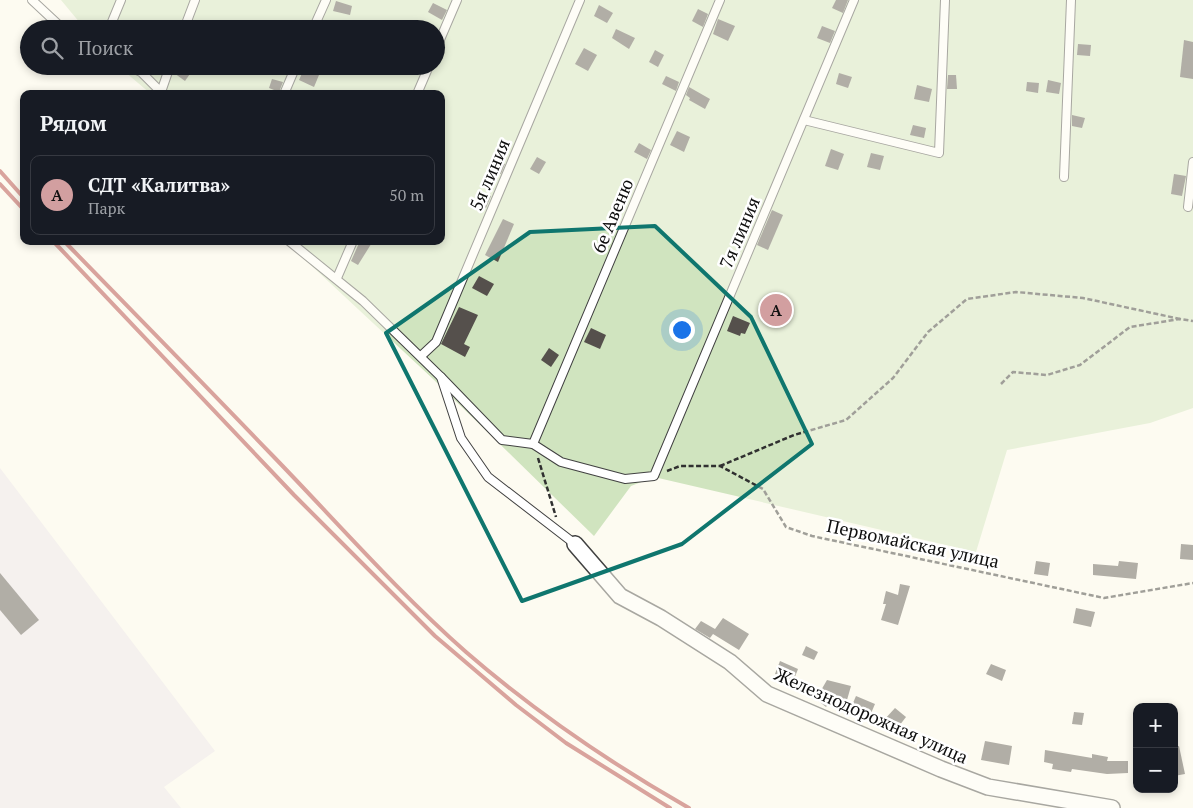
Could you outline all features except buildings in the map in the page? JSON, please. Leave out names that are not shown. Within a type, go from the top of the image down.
[{"type":"street","name":"Железнодорожная улица","points":[[575,544],[620,596],[661,618],[730,662],[767,694],[941,769],[988,787],[1112,808]]},
{"type":"lane","points":[[32,0],[54,20]]},
{"type":"lane","points":[[113,20],[121,0]]},
{"type":"lane","points":[[187,20],[195,0]]},
{"type":"lane","points":[[317,20],[326,0]]},
{"type":"lane","points":[[445,28],[457,0]]},
{"type":"lane","name":"5я линия","points":[[421,356],[436,342],[580,0]]},
{"type":"lane","name":"6е Авеню","points":[[533,444],[720,0]]},
{"type":"lane","name":"7я линия","points":[[654,476],[854,0]]},
{"type":"lane","points":[[804,120],[939,153],[945,0]]},
{"type":"lane","points":[[1064,177],[1071,0]]},
{"type":"lane","points":[[144,75],[159,90]]},
{"type":"lane","points":[[163,90],[167,75]]},
{"type":"lane","points":[[286,90],[292,75]]},
{"type":"lane","points":[[419,90],[425,75]]},
{"type":"lane","points":[[1188,207],[1193,162]]},
{"type":"lane","points":[[294,245],[363,300],[408,346],[421,356],[502,440],[533,444],[561,462],[625,479],[654,476]]},
{"type":"lane","points":[[337,278],[351,245]]},
{"type":"lane","points":[[441,377],[461,438],[488,477],[575,544]]},
{"type":"path","points":[[720,466],[794,435],[846,420],[893,378],[928,332],[967,299],[1016,292],[1083,298],[1180,320],[1193,321]]},
{"type":"path","points":[[1001,384],[1013,372],[1047,375],[1080,365],[1130,327],[1180,320]]},
{"type":"path","points":[[533,444],[560,531]]},
{"type":"path","name":"Первомайская улица","points":[[654,476],[680,466],[720,466],[762,489],[786,527],[812,536],[1104,598],[1193,583]]},
{"type":"highlighted area","points":[[655,226],[751,317],[812,444],[682,544],[522,601],[469,501],[386,333],[530,232]]},
{"type":"shaded area","points":[[0,468],[215,751],[164,787],[181,808],[0,808]]},
{"type":"green space","points":[[61,0],[1193,0],[1193,408],[1150,423],[1007,450],[976,552],[654,477],[631,486],[594,536],[432,378],[289,245],[445,245],[445,90],[146,90],[129,75],[445,75],[445,20],[78,20]]},
{"type":"railway","points":[[0,171],[20,194]]},
{"type":"railway","points":[[0,184],[20,206]]},
{"type":"railway","points":[[57,245],[294,495],[435,636],[516,705],[566,743],[670,808]]},
{"type":"railway","points":[[68,245],[440,629],[518,695],[573,735],[630,773],[689,808]]},
{"type":"place","name":"СДТ «Калитва»","points":[[776,310]]}]
